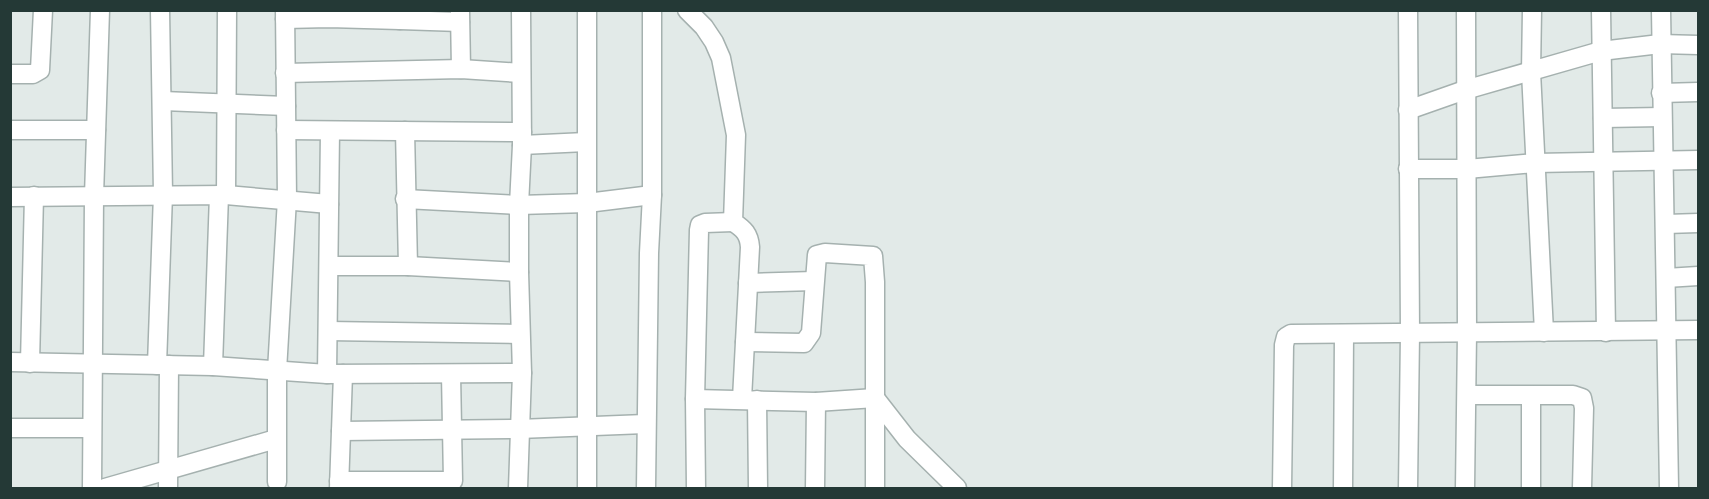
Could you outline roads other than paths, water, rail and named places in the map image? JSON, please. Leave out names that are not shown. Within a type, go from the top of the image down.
[{"type":"street","points":[[10,74],[33,74],[40,70],[43,10]]},
{"type":"street","points":[[92,489],[94,196],[100,10]]},
{"type":"street","points":[[160,10],[163,101],[163,365],[168,489]]},
{"type":"street","points":[[213,366],[223,195],[227,10]]},
{"type":"street","points":[[518,489],[522,373],[519,272],[522,139],[521,10]]},
{"type":"street","points":[[586,489],[588,427],[587,10]]},
{"type":"street","points":[[646,489],[645,424],[652,195],[652,10]]},
{"type":"street","points":[[1408,10],[1410,333],[1408,489]]},
{"type":"street","points":[[1465,489],[1467,395],[1466,10]]},
{"type":"street","points":[[1532,10],[1535,163],[1544,332]]},
{"type":"street","points":[[1601,10],[1606,332]]},
{"type":"street","points":[[1661,10],[1669,489]]},
{"type":"street","points":[[688,11],[704,27],[721,58],[736,135],[733,222]]},
{"type":"street","points":[[277,482],[277,370],[287,200],[285,15],[329,18],[400,15],[460,16],[461,69]]},
{"type":"street","points":[[1408,110],[1465,90],[1601,51],[1660,44],[1698,45]]},
{"type":"street","points":[[285,73],[461,69],[521,73]]},
{"type":"street","points":[[1661,93],[1698,93]]},
{"type":"street","points":[[163,101],[286,106]]},
{"type":"street","points":[[1603,118],[1662,117]]},
{"type":"street","points":[[10,130],[96,130]]},
{"type":"street","points":[[286,130],[405,131],[586,142]]},
{"type":"street","points":[[330,131],[328,331],[341,431],[339,485],[453,485],[451,374]]},
{"type":"street","points":[[405,131],[408,266]]},
{"type":"street","points":[[1408,169],[1535,163],[1698,160]]},
{"type":"street","points":[[10,197],[223,195],[328,204]]},
{"type":"street","points":[[405,199],[519,205],[587,203],[652,195]]},
{"type":"street","points":[[30,363],[34,196]]},
{"type":"street","points":[[696,489],[695,399],[700,225],[705,222],[733,222],[746,231],[749,238],[745,342],[758,489]]},
{"type":"street","points":[[1666,224],[1698,223]]},
{"type":"street","points":[[745,342],[804,343],[811,333],[817,255],[820,253],[873,256],[875,489]]},
{"type":"street","points":[[329,266],[408,266],[519,272]]},
{"type":"street","points":[[1665,278],[1698,276]]},
{"type":"street","points":[[748,283],[814,280]]},
{"type":"street","points":[[1282,489],[1284,345],[1286,337],[1291,334],[1698,330]]},
{"type":"street","points":[[328,331],[520,334]]},
{"type":"street","points":[[1343,489],[1344,334]]},
{"type":"street","points":[[10,362],[213,366],[335,374],[522,373]]},
{"type":"street","points":[[1467,395],[1573,395],[1582,398],[1584,408],[1582,489]]},
{"type":"street","points":[[1531,396],[1531,489]]},
{"type":"street","points":[[695,399],[816,402],[875,398]]},
{"type":"street","points":[[875,398],[907,439],[957,489]]},
{"type":"street","points":[[816,402],[816,489]]},
{"type":"street","points":[[341,431],[519,429],[645,424]]},
{"type":"street","points":[[10,428],[91,428]]},
{"type":"street","points":[[105,489],[276,440]]}]
